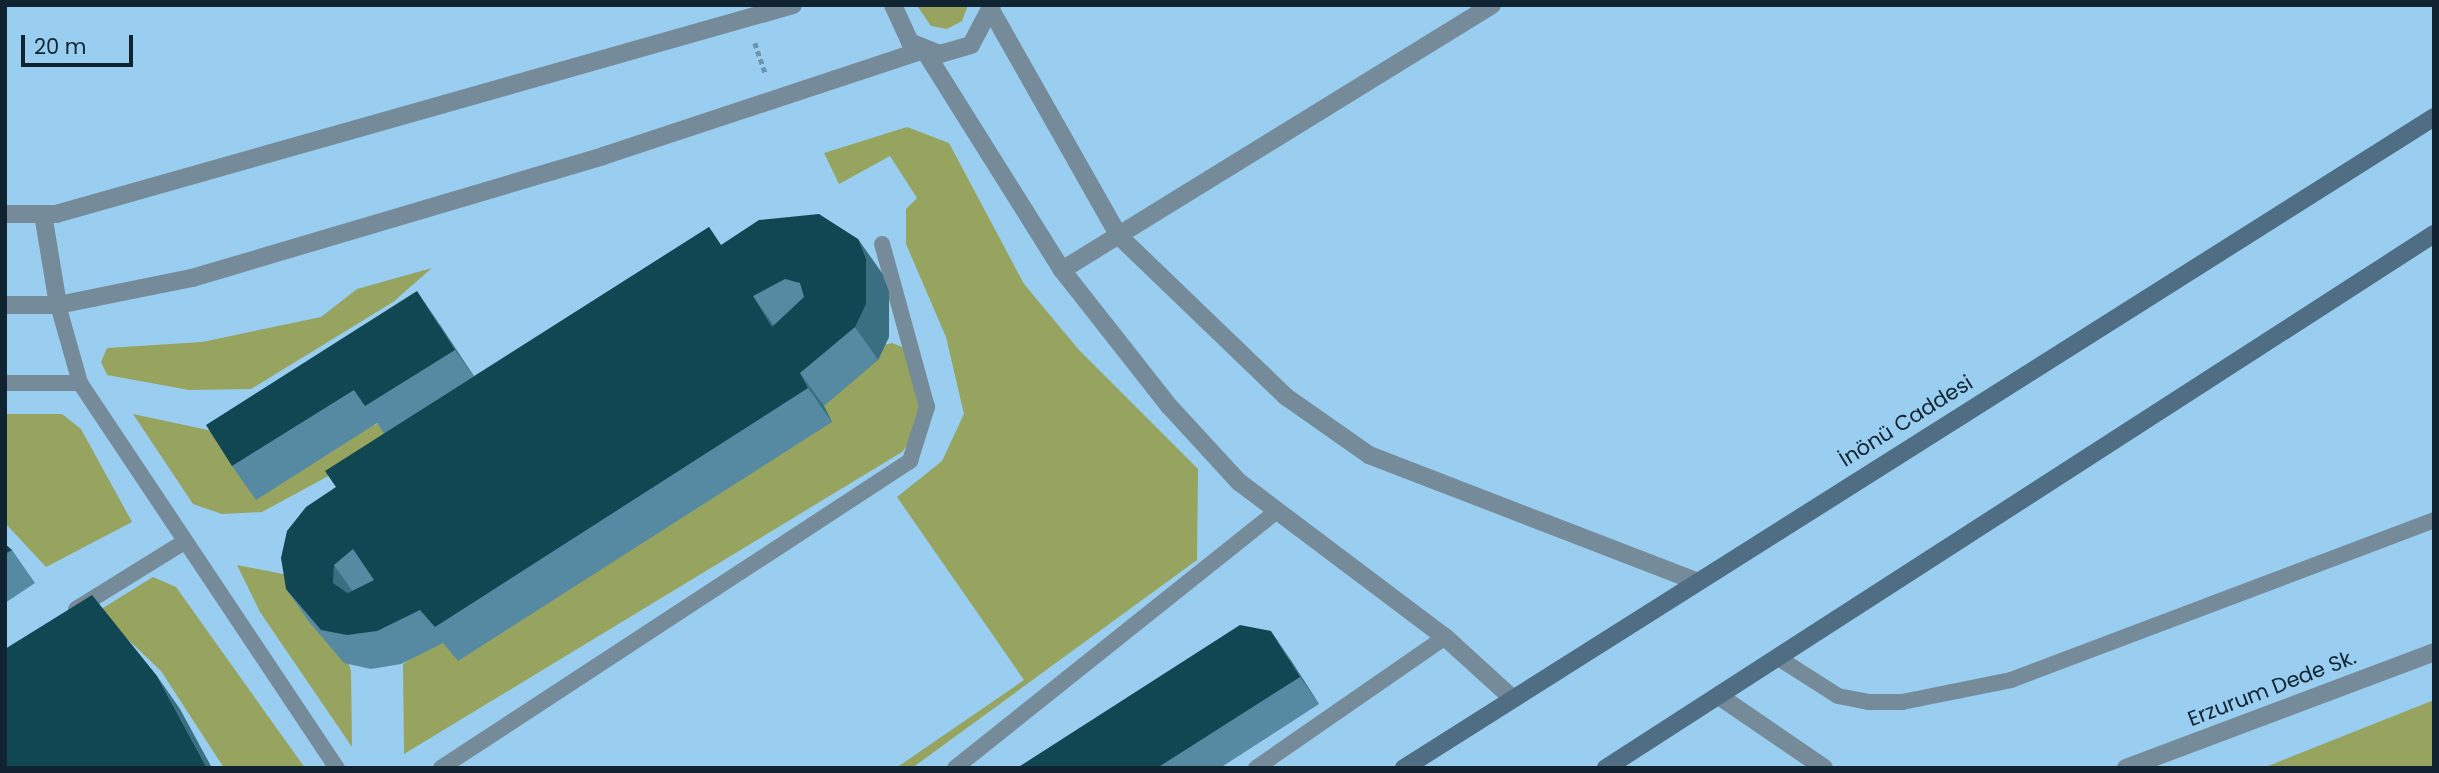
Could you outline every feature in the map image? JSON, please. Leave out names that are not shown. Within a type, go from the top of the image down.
[{"type":"main road","name":"İnönü Caddesi","points":[[1404,768],[1511,697],[2434,117]]},
{"type":"main road","points":[[1606,768],[2434,234]]},
{"type":"street","points":[[5,214],[43,214],[793,5]]},
{"type":"street","points":[[893,5],[899,29],[924,50],[1062,270],[1170,407],[1239,482],[1445,637],[1511,697]]},
{"type":"street","points":[[1062,270],[1492,5]]},
{"type":"street","points":[[5,305],[58,305],[192,278],[774,100],[924,50],[956,52],[971,45],[991,8]]},
{"type":"street","points":[[991,8],[1119,236],[1285,396],[1369,455],[1695,581]]},
{"type":"street","points":[[43,214],[58,305]]},
{"type":"street","name":"Erzurum Dede Sk.","points":[[2126,768],[2434,652]]},
{"type":"street","points":[[1719,696],[1824,768]]},
{"type":"lane","points":[[441,768],[910,461],[927,407],[882,244]]},
{"type":"lane","points":[[58,305],[80,383],[337,768]]},
{"type":"lane","points":[[5,383],[80,383]]},
{"type":"lane","points":[[955,768],[1278,510]]},
{"type":"lane","points":[[1777,657],[1838,696],[1869,702],[1902,702],[2011,680],[2434,520]]},
{"type":"lane","points":[[61,618],[184,542]]},
{"type":"lane","points":[[1256,768],[1445,637]]},
{"type":"path","points":[[747,18],[774,100]]},
{"type":"green space","points":[[968,5],[962,21],[947,29],[931,26],[918,7]]},
{"type":"green space","points":[[907,127],[949,143],[1024,284],[1079,350],[1198,469],[1197,560],[912,768],[896,768],[1024,680],[897,497],[942,461],[964,414],[946,337],[906,244],[906,209],[917,198],[890,156],[839,184],[824,153]]},
{"type":"green space","points":[[432,268],[393,302],[251,389],[189,390],[107,375],[101,362],[107,348],[202,342],[321,317],[357,289]]},
{"type":"green space","points":[[892,343],[907,349],[925,372],[922,426],[902,452],[404,754],[403,664],[866,349]]},
{"type":"green space","points":[[467,401],[262,512],[222,514],[193,504],[133,414],[288,447]]},
{"type":"green space","points":[[5,414],[62,414],[81,429],[132,522],[46,567],[5,523]]},
{"type":"green space","points":[[237,565],[288,575],[335,618],[351,671],[352,747],[260,612]]},
{"type":"green space","points":[[153,577],[176,587],[305,768],[224,768],[161,671],[98,611]]},
{"type":"green space","points":[[2434,700],[2434,768],[2263,768]]},
{"type":"building","points":[[819,214],[858,239],[866,259],[866,304],[855,327],[800,373],[808,388],[435,627],[420,610],[377,631],[347,635],[321,630],[286,589],[281,558],[287,531],[306,507],[336,487],[325,471],[709,227],[721,245],[759,220]],"holes":[[[785,279],[800,283],[804,297],[772,327],[753,296]],[[353,549],[374,580],[348,593],[333,583],[334,565]]]},
{"type":"building","points":[[417,291],[455,350],[365,406],[354,390],[232,466],[206,425]]},
{"type":"building","points":[[5,544],[12,550],[5,554]]},
{"type":"building","points":[[92,595],[157,676],[207,768],[5,768],[5,649]]},
{"type":"building","points":[[1240,625],[1271,631],[1300,677],[1157,768],[1017,768]]}]
